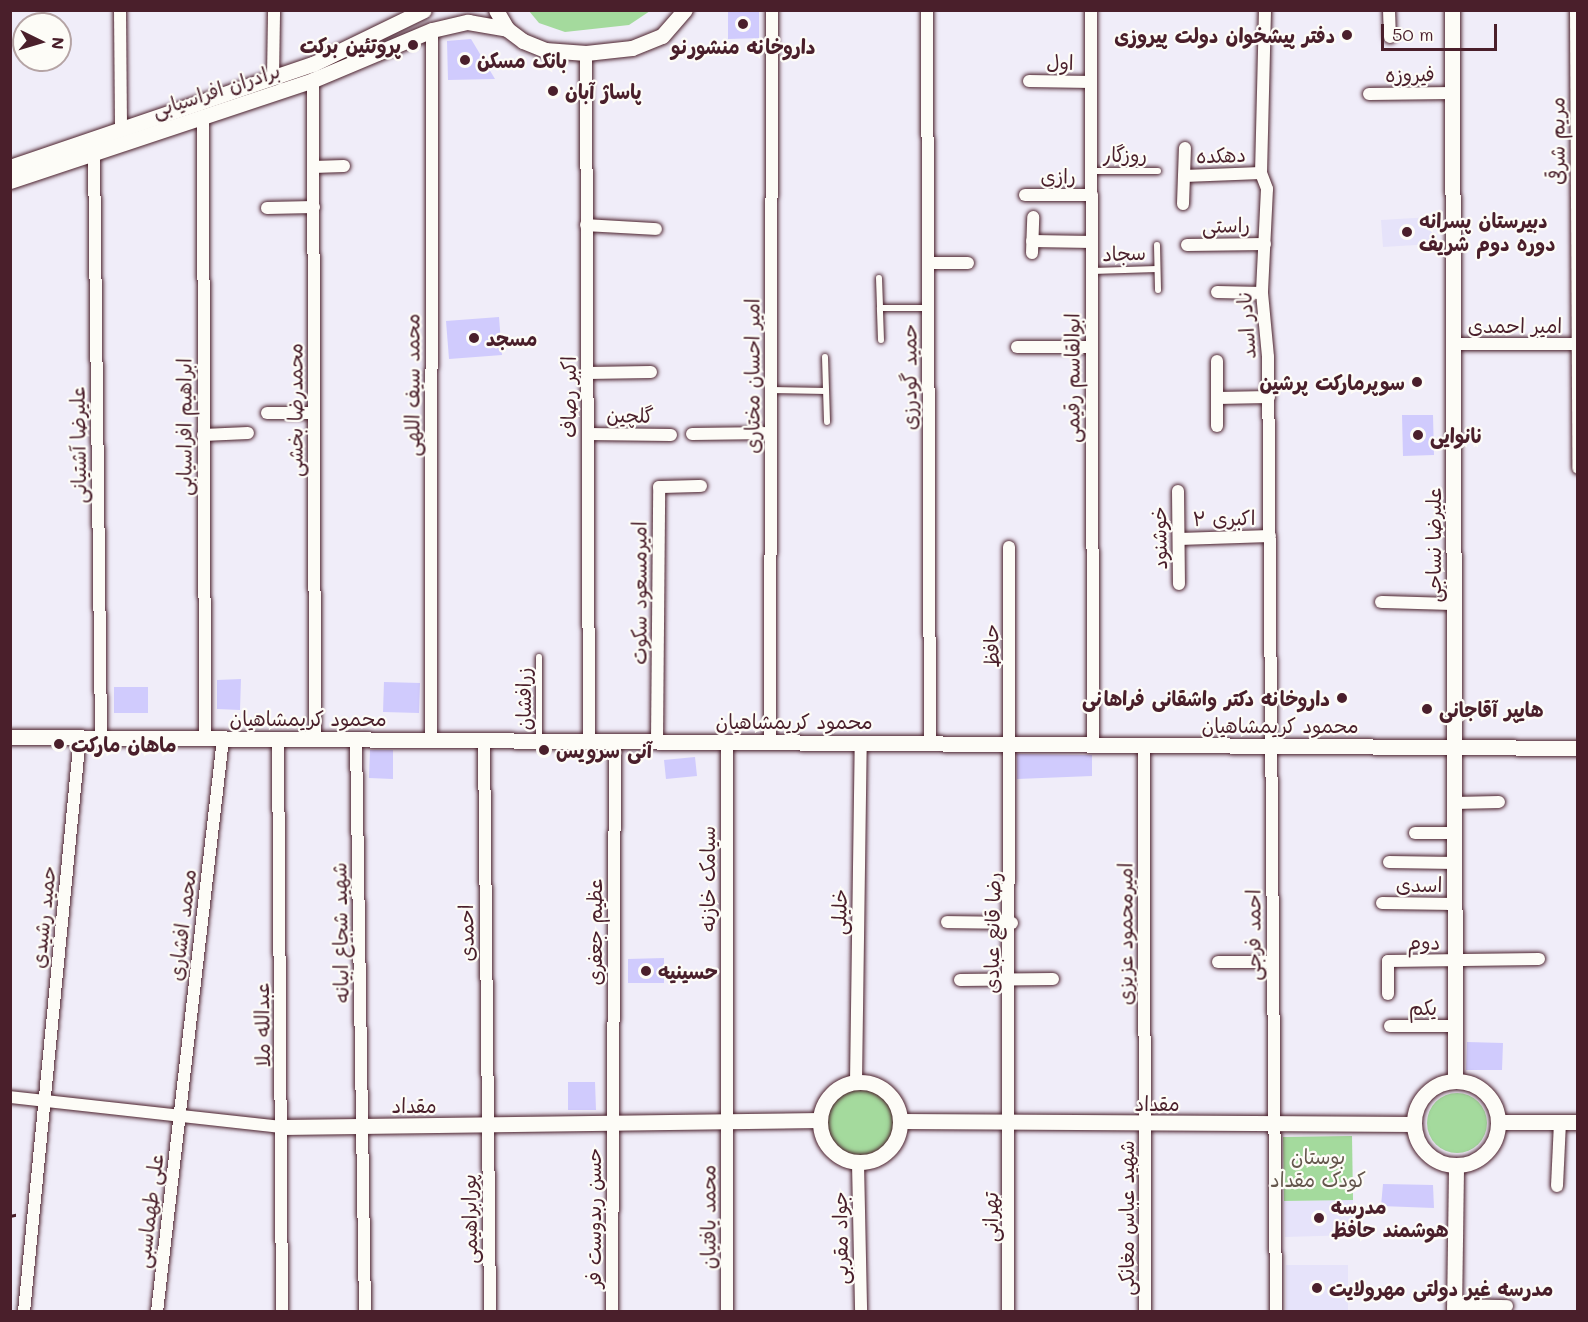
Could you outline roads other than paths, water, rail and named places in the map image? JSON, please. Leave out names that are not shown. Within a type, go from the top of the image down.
[{"type":"street","points":[[120,10],[120,130]]},
{"type":"street","name":"برادران افراسیابی","points":[[10,181],[94,153],[203,109],[273,85],[374,38],[424,10]]},
{"type":"street","points":[[432,10],[432,30]]},
{"type":"street","points":[[496,10],[507,29],[545,50],[586,53],[632,48],[662,36],[685,10]]},
{"type":"street","name":"امیر احسان مختاری","points":[[770,742],[772,10]]},
{"type":"street","name":"حمید گودرزی","points":[[927,10],[930,743]]},
{"type":"street","name":"ابوالقاسم رقیمی","points":[[1091,10],[1093,745]]},
{"type":"street","name":"نادر اسد","points":[[1264,10],[1261,173],[1267,189],[1262,293],[1269,397],[1272,746]]},
{"type":"street","points":[[1389,10],[1390,37]]},
{"type":"street","name":"علیرضا نساجی","points":[[1452,10],[1455,1080]]},
{"type":"street","name":"مریم شرقی","points":[[1576,10],[1578,468]]},
{"type":"street","points":[[273,85],[274,11]]},
{"type":"street","name":"برادران افراسیابی","points":[[273,85],[313,80],[432,30],[468,22],[507,29]]},
{"type":"street","name":"محمد سیف اللهی","points":[[431,740],[432,30]]},
{"type":"street","name":"اکبر رصاف","points":[[586,53],[589,741]]},
{"type":"street","name":"محمدرضا بخشی","points":[[313,80],[315,739]]},
{"type":"street","name":"اول","points":[[1029,81],[1091,82]]},
{"type":"street","name":"فیروزه","points":[[1369,94],[1452,93]]},
{"type":"street","name":"برادران افراسیابی","points":[[10,167],[120,130],[203,109]]},
{"type":"street","name":"ابراهیم افراسیابی","points":[[203,109],[205,738]]},
{"type":"street","points":[[1183,204],[1185,148]]},
{"type":"street","name":"علیرضا آشتیانی","points":[[94,153],[101,738]]},
{"type":"street","points":[[314,167],[344,166]]},
{"type":"street","name":"دهکده","points":[[1184,176],[1261,173]]},
{"type":"street","name":"رازی","points":[[1025,195],[1092,195]]},
{"type":"street","points":[[267,208],[314,207]]},
{"type":"street","points":[[1033,217],[1032,247],[1092,242]]},
{"type":"street","points":[[586,225],[656,229]]},
{"type":"street","name":"راستی","points":[[1187,245],[1265,244]]},
{"type":"street","points":[[928,263],[968,262]]},
{"type":"street","points":[[1217,292],[1262,293]]},
{"type":"street","name":"امیر احمدی","points":[[1453,344],[1577,344]]},
{"type":"street","points":[[1017,347],[1091,347]]},
{"type":"street","points":[[1216,426],[1217,361]]},
{"type":"street","points":[[587,374],[651,372]]},
{"type":"street","points":[[1217,398],[1269,397]]},
{"type":"street","points":[[267,413],[314,413]]},
{"type":"street","points":[[692,434],[771,433]]},
{"type":"street","points":[[204,435],[248,434]]},
{"type":"street","name":"گلچین","points":[[588,434],[671,435]]},
{"type":"street","name":"امیرمسعود سکوت","points":[[657,741],[659,487],[701,486]]},
{"type":"street","name":"خوشنود","points":[[1178,491],[1179,584]]},
{"type":"street","name":"اکبری ۲","points":[[1179,538],[1270,537]]},
{"type":"street","name":"حافظ","points":[[1009,547],[1012,744]]},
{"type":"street","points":[[1381,602],[1454,604]]},
{"type":"street","name":"محمود کریمشاهیان","points":[[10,737],[1578,748]]},
{"type":"street","name":"حمید رشیدی","points":[[24,1311],[80,737]]},
{"type":"street","name":"محمد افشاری","points":[[180,1116],[223,739]]},
{"type":"street","name":"عبدالله ملا","points":[[278,739],[282,1311]]},
{"type":"street","name":"شهید شجاع ابیانه","points":[[356,739],[365,1311]]},
{"type":"street","name":"احمدی","points":[[484,740],[488,1125]]},
{"type":"street","name":"عظیم جعفری","points":[[612,1124],[615,741]]},
{"type":"street","name":"سیامک خازنه","points":[[727,742],[727,1123]]},
{"type":"street","name":"خلیلی","points":[[856,1082],[861,743]]},
{"type":"street","name":"رضا قانع عبادی","points":[[1010,1123],[1012,744]]},
{"type":"street","name":"امیرمحمود عزیزی","points":[[1144,745],[1145,1124]]},
{"type":"street","name":"احمد فرجی","points":[[1272,746],[1276,1311]]},
{"type":"street","points":[[1454,803],[1499,802]]},
{"type":"street","points":[[1415,833],[1455,833]]},
{"type":"street","points":[[1389,862],[1455,863]]},
{"type":"street","name":"اسدی","points":[[1382,903],[1455,904]]},
{"type":"street","points":[[947,922],[1012,923]]},
{"type":"street","points":[[1455,962],[1539,960]]},
{"type":"street","name":"دوم","points":[[1388,994],[1388,961],[1455,962]]},
{"type":"street","points":[[1218,962],[1273,962]]},
{"type":"street","points":[[960,980],[1053,979]]},
{"type":"street","name":"یکم","points":[[1390,1026],[1455,1026]]},
{"type":"street","points":[[1455,1080],[1480,1088],[1498,1122],[1491,1147],[1469,1163],[1456,1165],[1422,1148],[1414,1124],[1430,1089],[1455,1080]]},
{"type":"street","points":[[856,1082],[891,1097],[900,1121],[895,1140],[883,1156],[858,1163],[834,1154],[820,1120],[827,1099],[856,1082]]},
{"type":"street","name":"مقداد","points":[[10,1097],[282,1127],[820,1120]]},
{"type":"street","name":"علی طهماسبی","points":[[157,1311],[180,1116]]},
{"type":"street","name":"مقداد","points":[[900,1121],[1414,1124]]},
{"type":"street","points":[[1498,1122],[1578,1122]]},
{"type":"street","points":[[1557,1186],[1560,1122]]},
{"type":"street","name":"محمد یافتیان","points":[[727,1123],[727,1311]]},
{"type":"street","name":"تهرانی","points":[[1008,1311],[1010,1123]]},
{"type":"street","name":"حسن ربدوست فر","points":[[612,1124],[612,1311]]},
{"type":"street","name":"شهید عباس مغانکی","points":[[1145,1124],[1146,1311]]},
{"type":"street","name":"پورابراهیمی","points":[[488,1125],[490,1311]]},
{"type":"street","name":"جواد مقربی","points":[[858,1163],[861,1311]]},
{"type":"street","points":[[1456,1165],[1454,1308],[1507,1306]]},
{"type":"lane","name":"روزگار","points":[[1092,171],[1158,171]]},
{"type":"lane","name":"سجاد","points":[[1157,245],[1158,290]]},
{"type":"lane","name":"سجاد","points":[[1092,271],[1157,269]]},
{"type":"lane","points":[[879,278],[881,340]]},
{"type":"lane","points":[[880,308],[928,308]]},
{"type":"lane","points":[[825,357],[827,422]]},
{"type":"lane","points":[[771,390],[826,392]]},
{"type":"lane","name":"زرافشان","points":[[539,657],[539,740]]},
{"type":"place","name":"داروخانه منشورنو","points":[[743,24]]},
{"type":"place","name":"دفتر پیشخوان دولت پیروزی","points":[[1347,35]]},
{"type":"place","name":"پروتئین برکت","points":[[413,45]]},
{"type":"place","name":"بانک مسکن","points":[[465,60]]},
{"type":"place","name":"پاساژ آبان","points":[[553,91]]},
{"type":"place","name":"دبیرستان پسرانه دوره دوم شریف","points":[[1407,232]]},
{"type":"place","name":"مسجد","points":[[474,338]]},
{"type":"place","name":"سوپرمارکت پرشین","points":[[1417,382]]},
{"type":"place","name":"نانوایی","points":[[1418,435]]},
{"type":"place","name":"داروخانه دکتر واشقانی فراهانی","points":[[1342,698]]},
{"type":"place","name":"هایپر آقاجانی","points":[[1427,709]]},
{"type":"place","name":"ماهان مارکت","points":[[59,744]]},
{"type":"place","name":"آنی سرویس","points":[[544,750]]},
{"type":"place","name":"حسینیه","points":[[646,971]]},
{"type":"place","name":"مدرسه هوشمند حافظ","points":[[1319,1218]]},
{"type":"place","name":"مدرسه غیر دولتی مهرولایت","points":[[1317,1288]]},
{"type":"park label","name":"بوستان کودک مقداد","points":[[1318,1168]]}]
